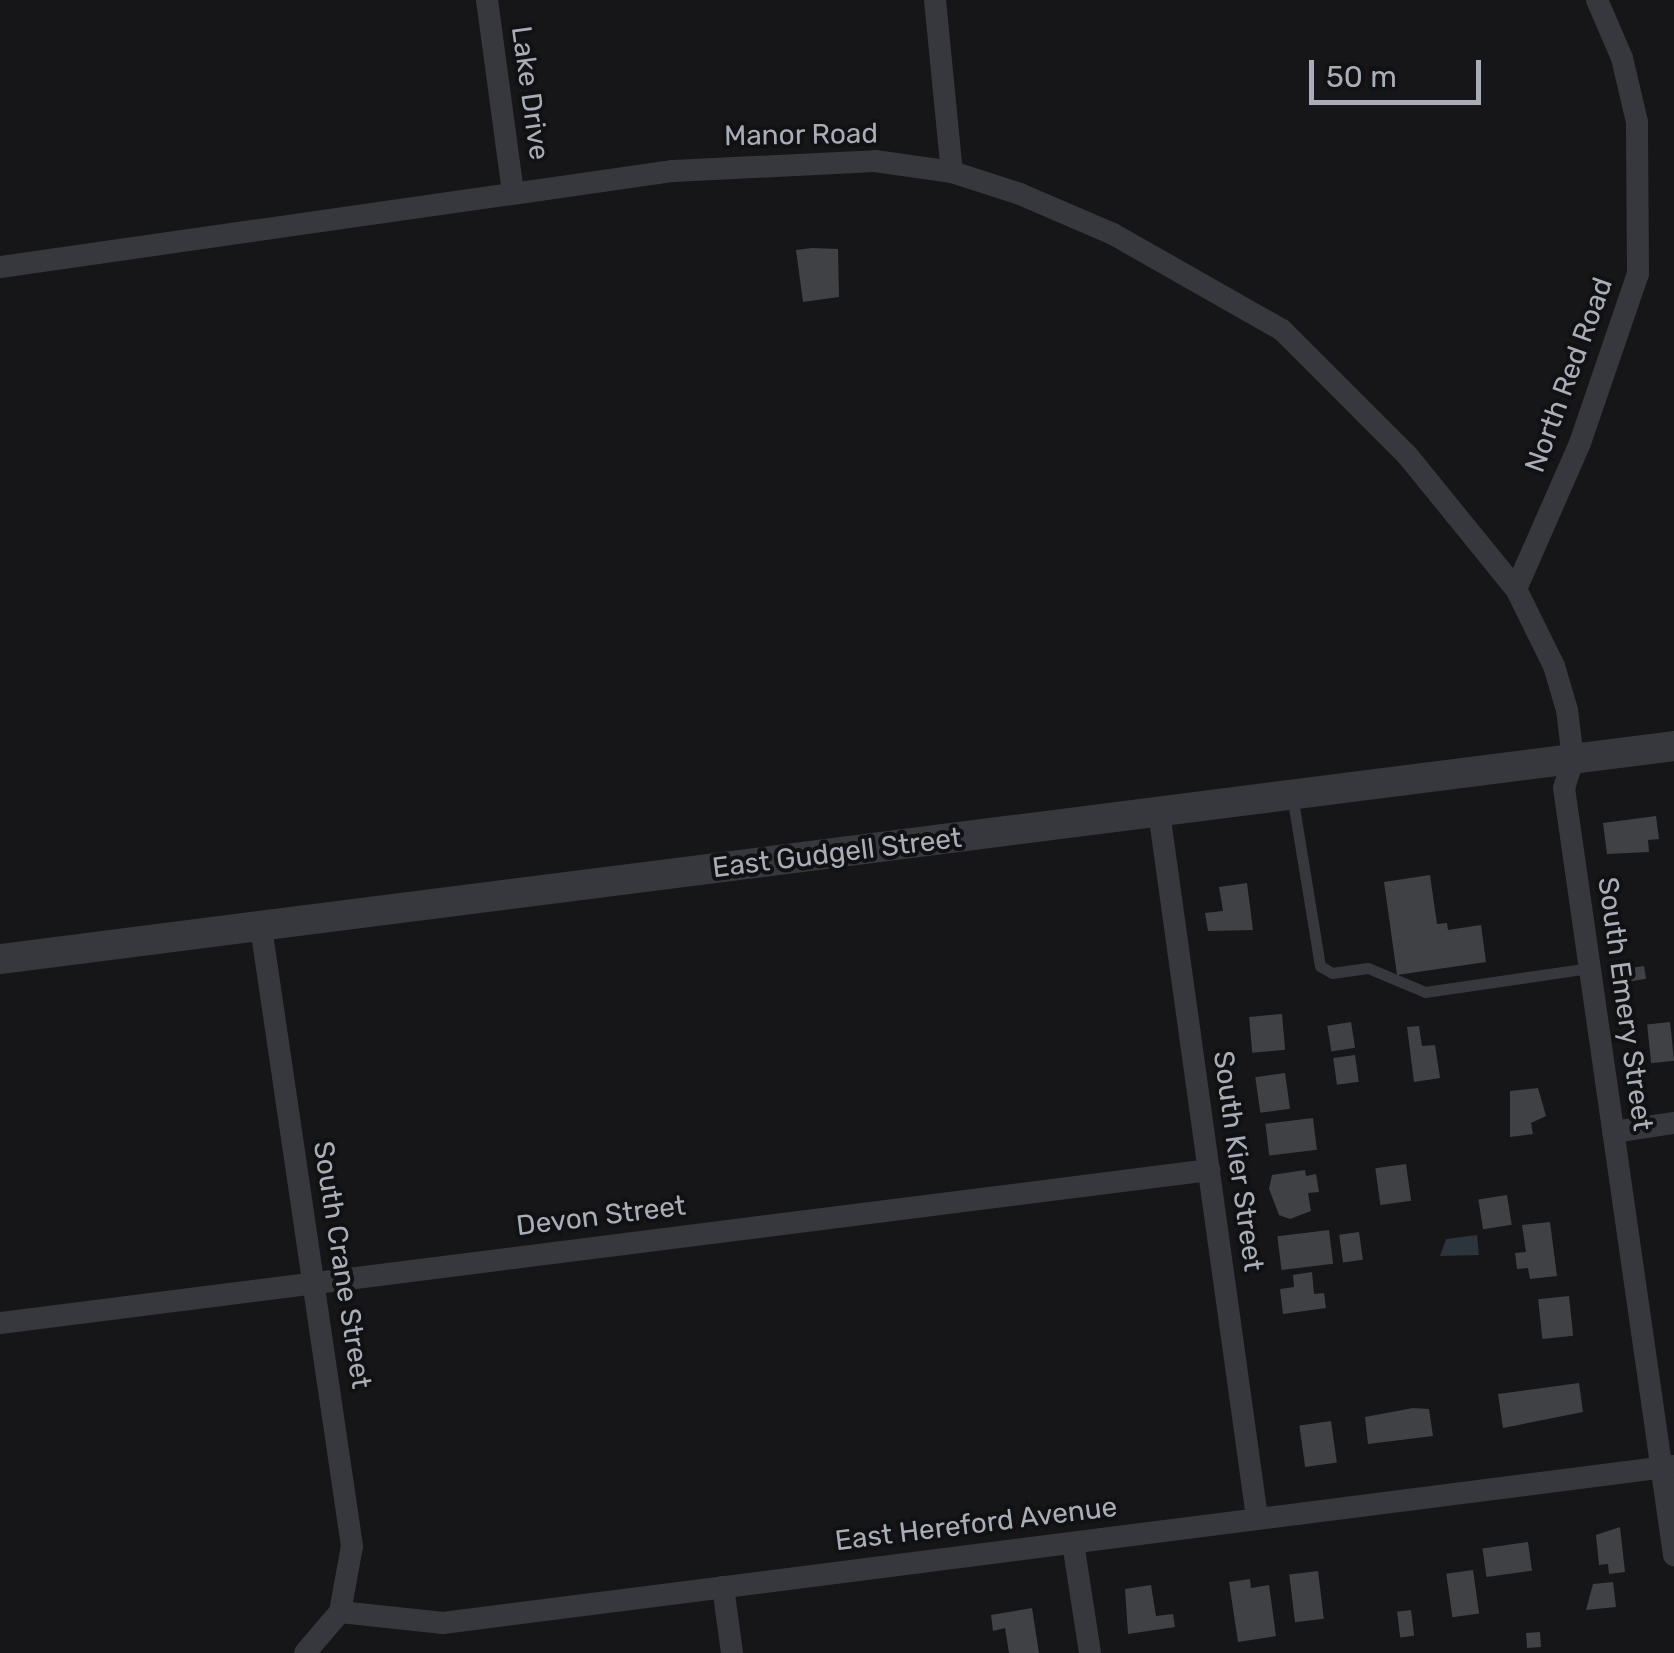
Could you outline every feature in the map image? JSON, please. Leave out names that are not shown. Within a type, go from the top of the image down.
[{"type":"street","name":"Lake Drive","points":[[487,0],[513,193]]},
{"type":"street","points":[[935,0],[952,172]]},
{"type":"street","name":"North Red Road","points":[[1516,589],[1580,442],[1638,274],[1637,122],[1622,58],[1598,0]]},
{"type":"street","name":"Manor Road","points":[[0,267],[513,193],[810,160],[952,172],[1113,234],[1282,330],[1407,455],[1516,589],[1554,666],[1573,758]]},
{"type":"street","name":"East Gudgell Street","points":[[0,959],[1674,746]]},
{"type":"street","name":"South Emery Street","points":[[1573,758],[1564,788],[1613,1132],[1668,1467],[1674,1555]]},
{"type":"street","name":"South Kier Street","points":[[1159,812],[1257,1517]]},
{"type":"street","name":"South Crane Street","points":[[261,927],[352,1546],[340,1612]]},
{"type":"street","points":[[1613,1132],[1674,1123]]},
{"type":"street","name":"Devon Street","points":[[0,1324],[1209,1170]]},
{"type":"street","name":"East Hereford Avenue","points":[[340,1612],[442,1623],[1668,1467]]},
{"type":"street","points":[[1073,1543],[1090,1653]]},
{"type":"street","points":[[723,1586],[732,1653]]},
{"type":"street","points":[[306,1653],[340,1612]]},
{"type":"lane","points":[[1292,795],[1320,966],[1332,972],[1368,968],[1426,992],[1590,968]]},
{"type":"shaded area","points":[[1477,1235],[1479,1255],[1440,1256],[1446,1239]]},
{"type":"building","points":[[838,249],[839,297],[803,302],[796,250]]},
{"type":"building","points":[[1656,816],[1659,839],[1648,840],[1649,852],[1607,854],[1603,823]]},
{"type":"building","points":[[1430,875],[1437,924],[1447,923],[1448,930],[1481,925],[1486,962],[1397,975],[1384,882]]},
{"type":"building","points":[[1247,883],[1253,930],[1208,931],[1205,913],[1223,911],[1219,887]]},
{"type":"building","points":[[1644,966],[1646,979],[1631,981],[1629,968]]},
{"type":"building","points":[[1282,1014],[1285,1050],[1252,1053],[1249,1017]]},
{"type":"building","points":[[1351,1022],[1355,1048],[1331,1051],[1327,1026]]},
{"type":"building","points":[[1670,1022],[1674,1061],[1651,1063],[1647,1024]]},
{"type":"building","points":[[1419,1026],[1422,1046],[1435,1045],[1440,1078],[1414,1082],[1407,1027]]},
{"type":"building","points":[[1355,1055],[1359,1082],[1337,1085],[1333,1058]]},
{"type":"building","points":[[1285,1073],[1290,1109],[1260,1113],[1255,1077]]},
{"type":"building","points":[[1538,1088],[1546,1116],[1531,1123],[1533,1134],[1510,1137],[1510,1091]]},
{"type":"building","points":[[1313,1118],[1317,1150],[1269,1156],[1265,1124]]},
{"type":"building","points":[[1406,1164],[1411,1201],[1380,1205],[1375,1168]]},
{"type":"building","points":[[1305,1170],[1306,1176],[1316,1174],[1319,1192],[1308,1193],[1311,1211],[1290,1219],[1279,1215],[1269,1189],[1272,1175]]},
{"type":"building","points":[[1507,1195],[1512,1225],[1483,1229],[1478,1200]]},
{"type":"building","points":[[1550,1222],[1557,1276],[1530,1279],[1528,1268],[1517,1269],[1515,1253],[1526,1252],[1522,1225]]},
{"type":"building","points":[[1329,1230],[1333,1264],[1282,1270],[1277,1236]]},
{"type":"building","points":[[1359,1232],[1363,1260],[1343,1263],[1339,1235]]},
{"type":"building","points":[[1312,1272],[1314,1294],[1324,1293],[1326,1308],[1283,1314],[1280,1289],[1294,1287],[1293,1275]]},
{"type":"building","points":[[1569,1296],[1573,1336],[1542,1339],[1538,1299]]},
{"type":"building","points":[[1579,1383],[1583,1412],[1503,1428],[1498,1394]]},
{"type":"building","points":[[1429,1409],[1433,1436],[1368,1444],[1365,1417]]},
{"type":"building","points":[[1331,1421],[1337,1463],[1305,1467],[1299,1425]]},
{"type":"building","points":[[1620,1527],[1625,1572],[1609,1574],[1608,1564],[1599,1565],[1596,1535]]},
{"type":"building","points":[[1528,1542],[1532,1571],[1486,1577],[1482,1548]]},
{"type":"building","points":[[1473,1570],[1479,1614],[1452,1617],[1446,1574]]},
{"type":"building","points":[[1318,1571],[1324,1619],[1295,1622],[1289,1575]]},
{"type":"building","points":[[1250,1579],[1251,1588],[1269,1585],[1276,1636],[1238,1642],[1229,1582]]},
{"type":"building","points":[[1613,1582],[1616,1607],[1586,1610],[1593,1584]]},
{"type":"building","points":[[1151,1585],[1156,1616],[1173,1614],[1175,1627],[1128,1634],[1125,1589]]},
{"type":"building","points":[[1032,1608],[1039,1653],[1009,1653],[1005,1628],[993,1631],[991,1615]]},
{"type":"building","points":[[1411,1610],[1414,1636],[1400,1638],[1397,1612]]},
{"type":"building","points":[[1540,1632],[1541,1647],[1527,1648],[1526,1633]]}]
